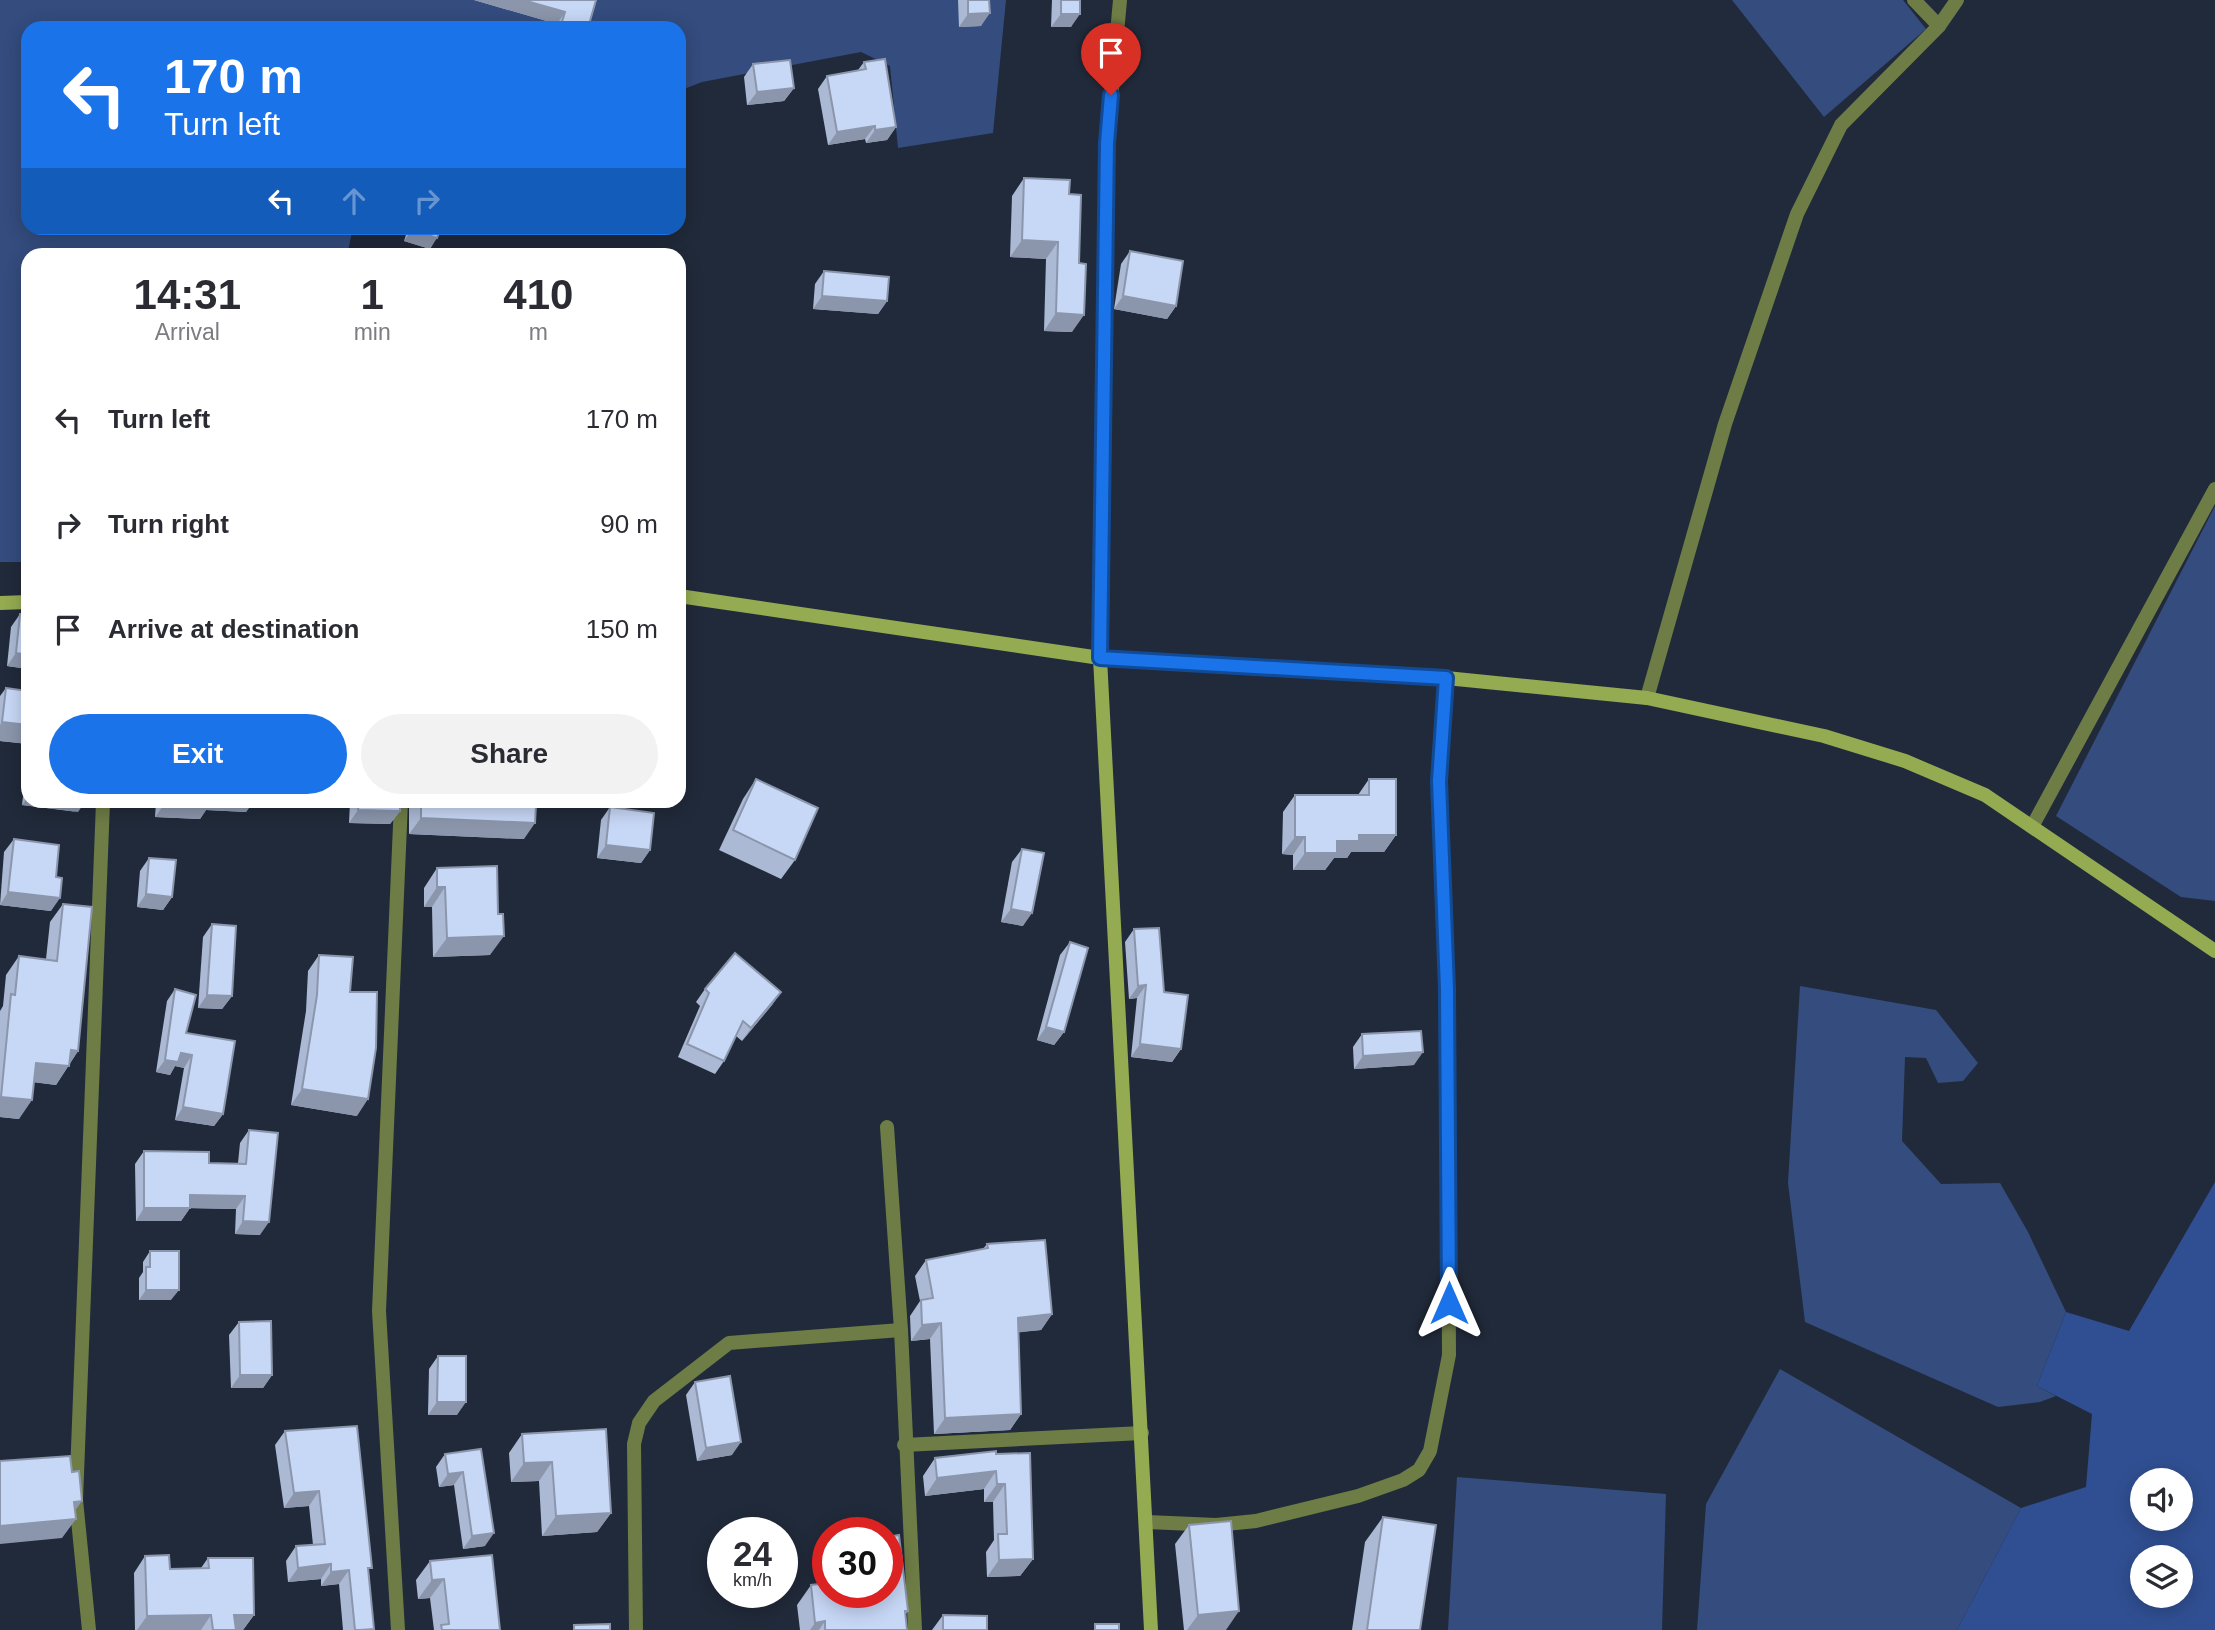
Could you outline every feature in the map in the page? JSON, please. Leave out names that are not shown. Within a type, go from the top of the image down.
[{"type":"street","points":[[1120,0],[1107,143],[1100,658],[1151,1630]]},
{"type":"street","points":[[1914,0],[1939,26]]},
{"type":"street","points":[[1647,698],[1725,425],[1797,214],[1841,125],[1939,26],[1957,0]]},
{"type":"street","points":[[2033,825],[2215,489]]},
{"type":"street","points":[[686,597],[1100,658],[1446,678],[1647,698],[1824,736],[1905,761],[1985,795],[2033,825],[2215,951]]},
{"type":"street","points":[[0,603],[21,602]]},
{"type":"street","points":[[1147,1522],[1216,1525],[1256,1521],[1358,1496],[1403,1480],[1419,1470],[1430,1451],[1449,1355],[1447,989],[1439,781],[1446,678]]},
{"type":"street","points":[[89,1630],[76,1500],[103,808]]},
{"type":"street","points":[[398,1630],[379,1311],[401,808]]},
{"type":"street","points":[[887,1127],[901,1330],[904,1445],[915,1630]]},
{"type":"street","points":[[636,1630],[634,1444],[639,1423],[654,1401],[729,1343],[901,1330]]},
{"type":"street","points":[[904,1445],[1142,1433]]},
{"type":"shaded area","points":[[0,0],[1006,0],[993,133],[898,148],[890,66],[861,52],[702,82],[686,88],[686,21],[21,21],[21,235],[351,235],[349,248],[21,248],[21,562],[0,562]]},
{"type":"shaded area","points":[[1732,0],[1903,0],[1926,29],[1824,117]]},
{"type":"shaded area","points":[[2215,506],[2215,901],[2181,897],[2056,816]]},
{"type":"shaded area","points":[[1800,986],[1936,1010],[1978,1063],[1963,1081],[1938,1083],[1926,1058],[1905,1057],[1902,1141],[1941,1184],[2000,1183],[2028,1232],[2066,1312],[2037,1386],[2056,1396],[2040,1402],[1998,1407],[1805,1322],[1788,1183]]},
{"type":"shaded area","points":[[2215,1182],[2215,1630],[1957,1630],[2021,1508],[2086,1487],[2092,1414],[2037,1386],[2066,1312],[2129,1331]]},
{"type":"shaded area","points":[[1780,1369],[2021,1508],[1957,1630],[1697,1630],[1706,1504]]},
{"type":"shaded area","points":[[1457,1477],[1666,1494],[1662,1630],[1448,1630]]},
{"type":"building","points":[[523,0],[596,0],[590,21],[562,21],[565,12]]},
{"type":"building","points":[[968,0],[989,0],[990,13],[968,14]]},
{"type":"building","points":[[1061,0],[1080,0],[1080,14],[1061,14]]},
{"type":"building","points":[[885,59],[896,127],[875,130],[875,126],[837,132],[827,76],[866,69],[864,62]]},
{"type":"building","points":[[790,60],[794,88],[757,92],[753,64]]},
{"type":"building","points":[[1024,178],[1070,180],[1069,194],[1081,195],[1079,263],[1086,264],[1084,315],[1056,313],[1058,242],[1022,240]]},
{"type":"building","points":[[1130,251],[1183,261],[1176,306],[1123,296]]},
{"type":"building","points":[[824,271],[889,277],[887,301],[822,296]]},
{"type":"building","points":[[20,614],[21,654],[16,653]]},
{"type":"building","points":[[6,688],[21,690],[21,724],[2,722]]},
{"type":"building","points":[[756,779],[818,808],[795,860],[733,830]]},
{"type":"building","points":[[1369,779],[1396,779],[1396,835],[1359,835],[1359,841],[1337,841],[1337,853],[1305,853],[1305,837],[1295,837],[1295,795],[1369,795]]},
{"type":"building","points":[[358,808],[400,808],[400,811]]},
{"type":"building","points":[[421,808],[536,808],[535,823],[421,818]]},
{"type":"building","points":[[610,808],[654,813],[650,850],[606,845]]},
{"type":"building","points":[[14,839],[59,845],[56,877],[62,878],[60,898],[8,892]]},
{"type":"building","points":[[1022,849],[1044,853],[1032,913],[1011,909]]},
{"type":"building","points":[[149,858],[176,860],[172,897],[146,894]]},
{"type":"building","points":[[497,866],[498,914],[503,914],[504,936],[447,938],[445,887],[437,887],[437,868]]},
{"type":"building","points":[[63,904],[92,907],[78,1051],[71,1050],[69,1066],[36,1063],[32,1100],[1,1097],[11,994],[15,995],[19,956],[57,961]]},
{"type":"building","points":[[212,924],[236,926],[232,996],[207,995]]},
{"type":"building","points":[[1159,928],[1164,992],[1188,995],[1181,1049],[1140,1044],[1146,985],[1138,986],[1134,929]]},
{"type":"building","points":[[1070,942],[1088,948],[1064,1032],[1046,1027]]},
{"type":"building","points":[[735,953],[781,992],[751,1028],[743,1021],[724,1061],[687,1044],[709,993],[705,989]]},
{"type":"building","points":[[319,955],[353,957],[350,992],[377,992],[376,1048],[368,1099],[302,1089],[317,995]]},
{"type":"building","points":[[175,989],[196,995],[186,1033],[235,1041],[223,1114],[183,1107],[192,1055],[181,1053],[178,1062],[165,1060]]},
{"type":"building","points":[[1421,1031],[1423,1052],[1363,1056],[1362,1034]]},
{"type":"building","points":[[249,1130],[278,1133],[269,1222],[243,1221],[245,1196],[190,1195],[190,1208],[144,1208],[144,1151],[209,1152],[209,1163],[246,1164]]},
{"type":"building","points":[[1045,1240],[1052,1314],[1018,1318],[1021,1414],[945,1418],[941,1323],[922,1325],[921,1300],[933,1298],[926,1260],[988,1248],[987,1244]]},
{"type":"building","points":[[150,1251],[179,1251],[179,1290],[146,1290],[146,1267],[150,1267]]},
{"type":"building","points":[[271,1321],[272,1375],[240,1375],[239,1322]]},
{"type":"building","points":[[438,1356],[466,1356],[466,1402],[437,1402]]},
{"type":"building","points":[[730,1376],[741,1442],[706,1448],[695,1382]]},
{"type":"building","points":[[357,1426],[372,1568],[368,1568],[374,1629],[360,1630],[355,1630],[349,1570],[331,1572],[331,1564],[298,1568],[296,1546],[325,1544],[319,1491],[294,1493],[285,1431]]},
{"type":"building","points":[[606,1429],[611,1513],[556,1516],[552,1462],[524,1463],[522,1434]]},
{"type":"building","points":[[481,1449],[494,1533],[472,1536],[463,1472],[448,1474],[445,1454]]},
{"type":"building","points":[[996,1451],[996,1454],[1030,1453],[1033,1559],[999,1560],[998,1534],[1007,1534],[1005,1484],[997,1484],[996,1471],[937,1478],[935,1458]]},
{"type":"building","points":[[70,1456],[72,1472],[79,1471],[82,1501],[74,1502],[76,1519],[0,1526],[0,1461]]},
{"type":"building","points":[[1383,1517],[1436,1525],[1420,1630],[1367,1630]]},
{"type":"building","points":[[1231,1521],[1239,1611],[1198,1615],[1189,1525]]},
{"type":"building","points":[[169,1555],[170,1569],[209,1568],[208,1558],[253,1558],[254,1615],[234,1615],[236,1630],[213,1630],[211,1615],[147,1616],[145,1556]]},
{"type":"building","points":[[492,1555],[500,1630],[442,1630],[441,1625],[449,1624],[444,1579],[432,1580],[430,1561]]},
{"type":"building","points":[[903,1569],[908,1611],[905,1611],[907,1630],[825,1630],[825,1621],[815,1623],[813,1608],[903,1608]]},
{"type":"building","points":[[943,1615],[987,1616],[987,1630],[943,1630]]},
{"type":"building","points":[[610,1624],[610,1630],[574,1630],[574,1625]]},
{"type":"building","points":[[1095,1624],[1119,1624],[1119,1630],[1095,1630]]},
{"type":"route","points":[[1111,95],[1107,143],[1100,658],[1446,678],[1439,781],[1447,989],[1449,1303]]}]
